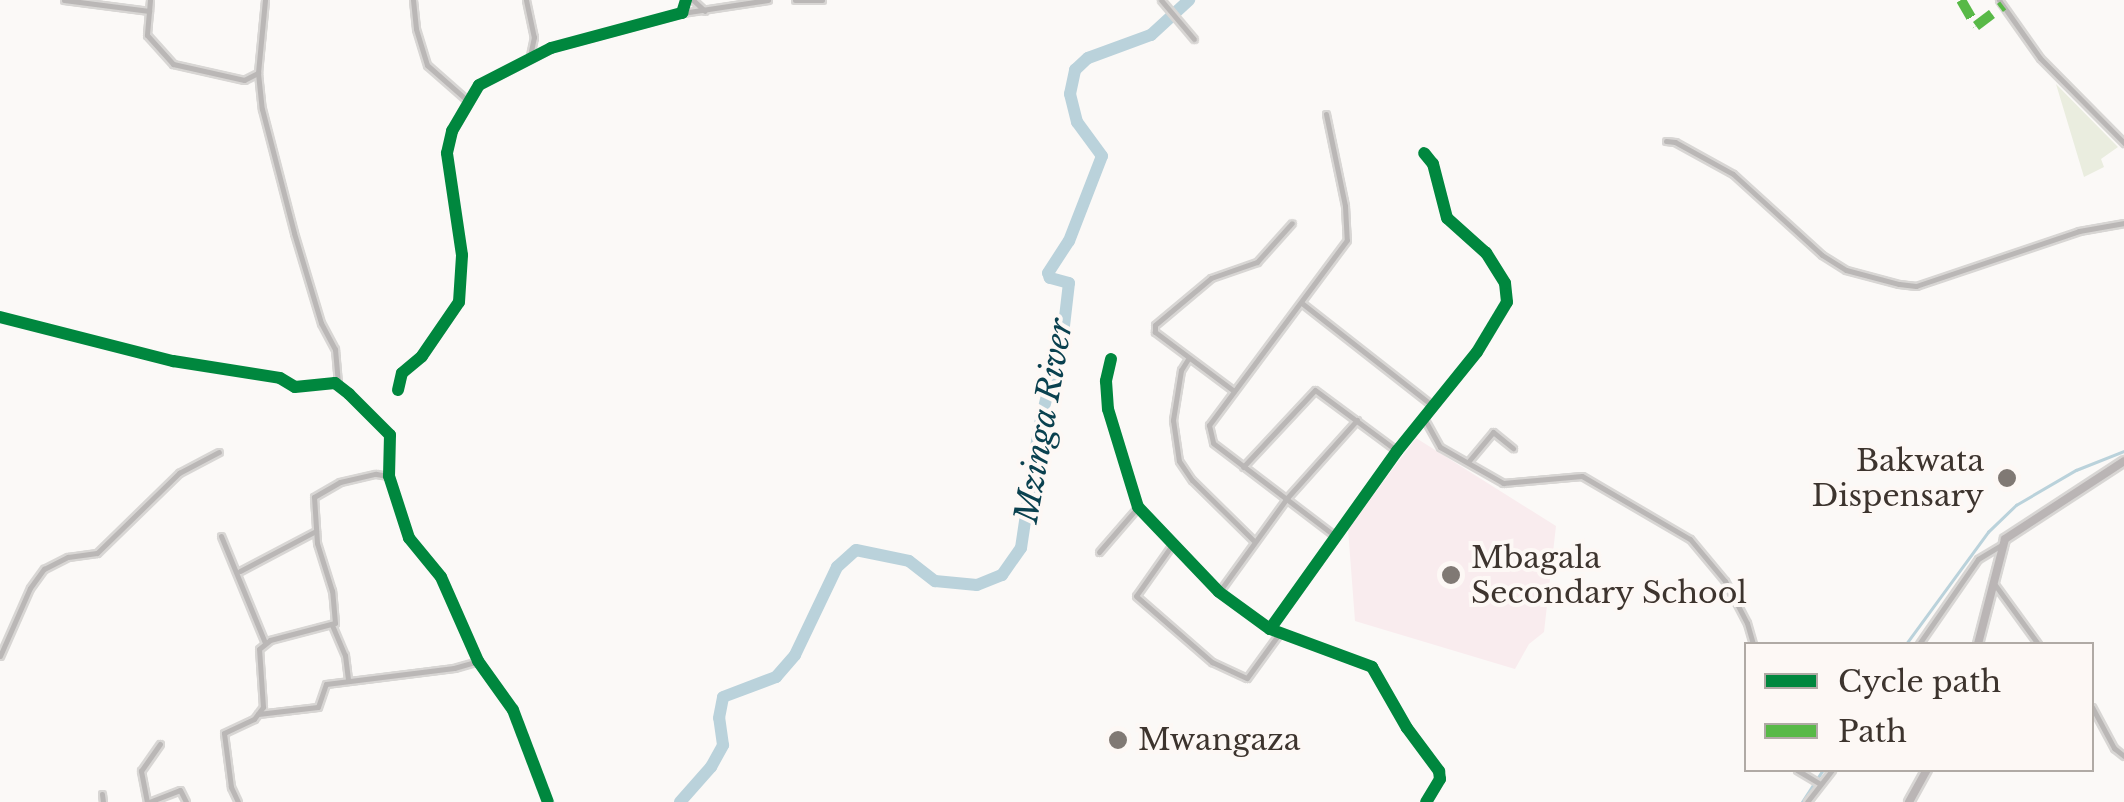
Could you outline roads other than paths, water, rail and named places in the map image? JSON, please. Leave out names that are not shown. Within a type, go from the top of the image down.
[{"type":"street","points":[[64,0],[149,11]]},
{"type":"street","points":[[150,0],[149,40],[173,64],[244,80],[258,72]]},
{"type":"street","points":[[265,0],[258,72],[266,124],[321,323],[334,349],[338,385],[386,428],[391,440],[390,476],[408,538],[442,577],[478,661],[513,710],[548,802]]},
{"type":"street","points":[[414,0],[416,29],[427,65],[468,101]]},
{"type":"street","points":[[526,0],[534,37],[530,56]]},
{"type":"street","points":[[682,14],[689,0],[706,12]]},
{"type":"street","points":[[398,390],[402,374],[422,356],[460,302],[462,255],[447,153],[452,130],[468,101],[491,76],[530,56],[682,14],[768,0]]},
{"type":"street","points":[[796,0],[822,0]]},
{"type":"street","points":[[1161,0],[1194,39]]},
{"type":"street","points":[[1999,0],[2040,58],[2124,143]]},
{"type":"street","points":[[1326,114],[1348,234],[1344,246],[1209,425],[1213,444],[1335,536]]},
{"type":"street","points":[[1666,141],[1675,142],[1733,174],[1822,255],[1846,270],[1899,284],[1916,286],[2079,231],[2124,223]]},
{"type":"street","points":[[1270,629],[1397,451],[1503,314],[1508,294],[1486,253],[1447,218],[1432,164],[1424,152]]},
{"type":"street","points":[[1234,391],[1155,332],[1155,325],[1211,278],[1256,262],[1292,223]]},
{"type":"street","points":[[1303,304],[1432,405]]},
{"type":"street","points":[[0,317],[183,363],[272,376],[295,387],[338,385]]},
{"type":"street","points":[[1111,358],[1106,381],[1108,409],[1138,507],[1219,592],[1270,629],[1357,659],[1378,673],[1407,728],[1439,771],[1440,779],[1426,802]]},
{"type":"street","points":[[1188,359],[1181,370],[1174,420],[1179,461],[1192,480],[1256,542]]},
{"type":"street","points":[[1243,468],[1310,391],[1319,392],[1397,451]]},
{"type":"street","points":[[1219,592],[1287,498],[1357,420]]},
{"type":"street","points":[[1424,420],[1440,447],[1503,483],[1582,476],[1690,538],[1725,581],[1747,623],[1752,642]]},
{"type":"street","points":[[1468,462],[1493,432],[1507,448],[1512,448]]},
{"type":"street","points":[[0,656],[30,588],[44,569],[68,556],[97,553],[180,474],[219,452]]},
{"type":"street","points":[[1920,642],[1978,559],[2000,546],[2015,530],[2124,461]]},
{"type":"street","points":[[258,714],[262,706],[258,654],[266,643],[332,625],[337,618],[313,503],[320,492],[367,475],[390,476]]},
{"type":"street","points":[[1099,552],[1138,507]]},
{"type":"street","points":[[238,572],[316,531]]},
{"type":"street","points":[[221,536],[266,643]]},
{"type":"street","points":[[1172,545],[1136,596],[1212,662],[1247,678],[1278,634]]},
{"type":"street","points":[[1978,642],[2000,546]]},
{"type":"street","points":[[1992,582],[2037,642]]},
{"type":"street","points":[[332,625],[345,655],[348,679]]},
{"type":"street","points":[[238,802],[231,788],[224,734],[258,714],[318,708],[321,687],[348,679],[454,668],[478,661]]},
{"type":"street","points":[[2094,711],[2114,748],[2124,756]]},
{"type":"street","points":[[160,744],[141,771],[148,802],[180,790],[186,802]]},
{"type":"street","points":[[1800,772],[1820,784]]},
{"type":"street","points":[[1806,802],[1830,772]]},
{"type":"street","points":[[1909,802],[1926,772]]},
{"type":"waterway","name":"Mzinga River","points":[[680,802],[711,767],[723,745],[719,718],[723,697],[776,677],[795,655],[837,567],[856,550],[909,561],[935,581],[977,585],[1002,575],[1021,548],[1039,428],[1064,326],[1069,283],[1050,278],[1048,273],[1069,241],[1102,156],[1077,122],[1070,94],[1075,70],[1088,58],[1151,35],[1189,0]]},
{"type":"waterway","points":[[1907,642],[1988,532],[2016,505],[2076,470],[2124,451]]},
{"type":"waterway","points":[[1802,802],[1822,772]]},
{"type":"place","name":"Bakwata Dispensary","points":[[2007,478]]},
{"type":"place","name":"Mbagala Secondary School","points":[[1451,575]]},
{"type":"place","name":"Mwangaza","points":[[1118,740]]}]
